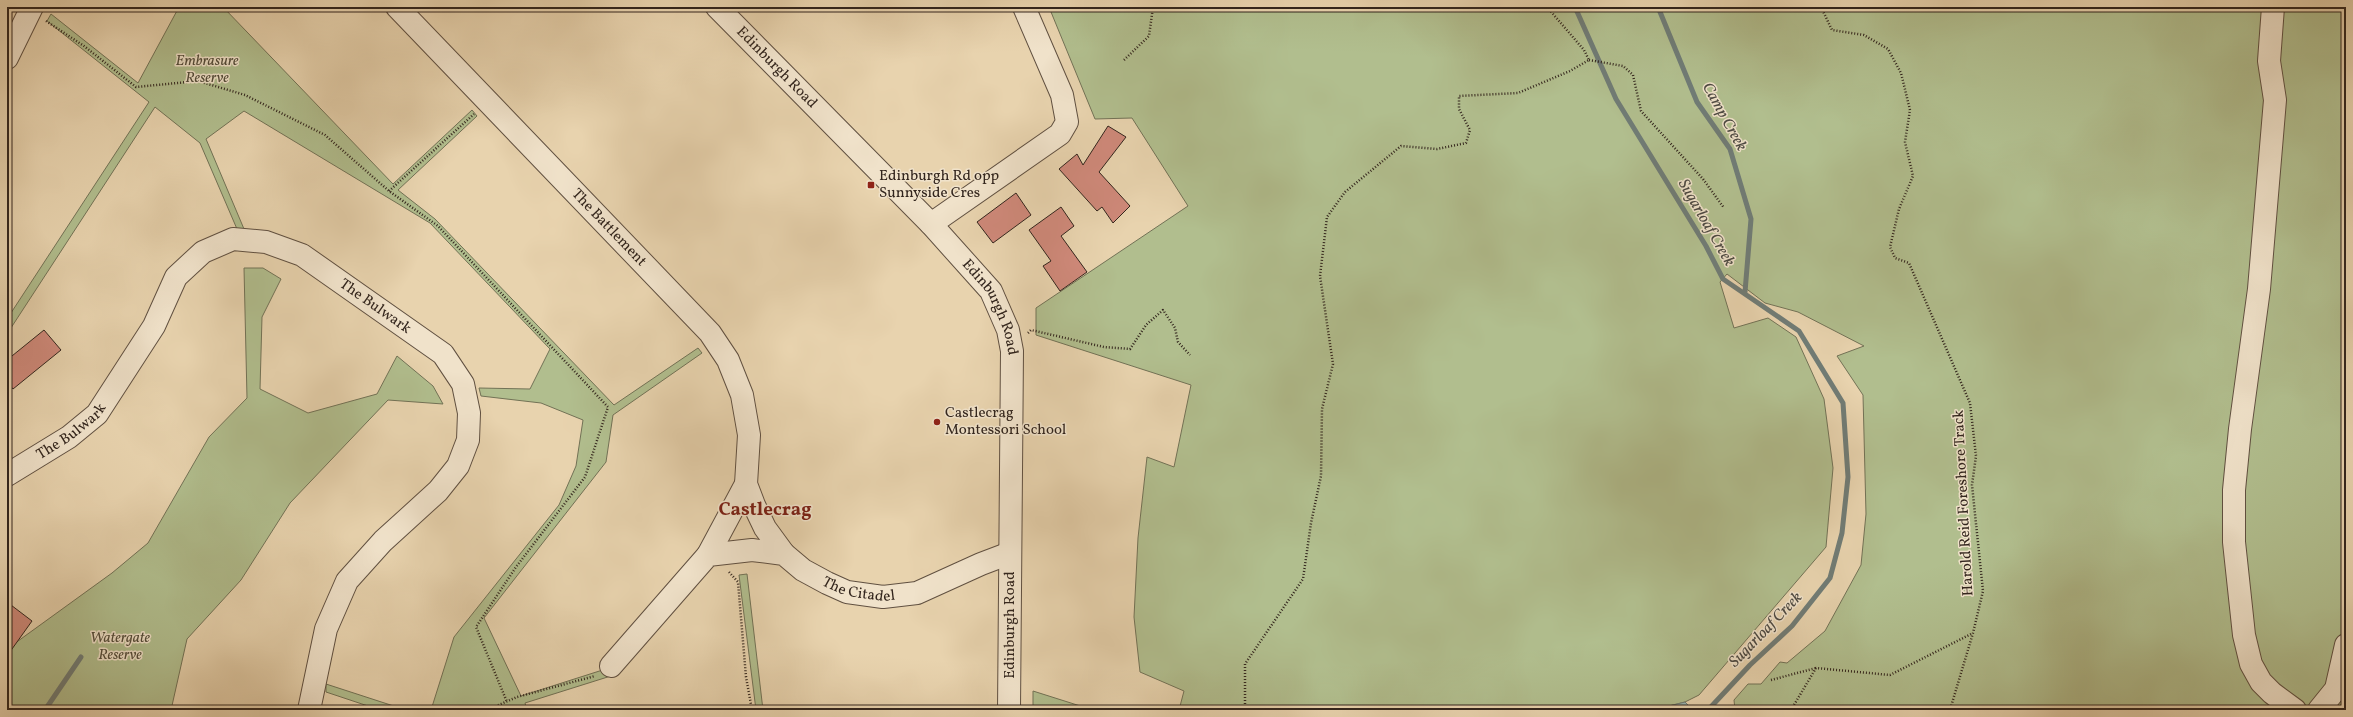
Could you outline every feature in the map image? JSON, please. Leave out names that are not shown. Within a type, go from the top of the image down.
[{"type":"street","name":"The Battlement","points":[[397,7],[710,333],[728,360],[742,396],[748,435],[746,484],[765,528],[784,554]]},
{"type":"street","name":"Edinburgh Road","points":[[717,7],[930,224],[991,291],[1008,330],[1012,351],[1009,710]]},
{"type":"street","points":[[930,224],[1060,134],[1068,122],[1062,95],[1024,7]]},
{"type":"street","points":[[2273,7],[2269,61],[2275,100],[2259,289],[2236,475],[2234,542],[2244,635],[2251,664],[2261,682],[2272,693],[2295,710]]},
{"type":"street","points":[[7,58],[32,8]]},
{"type":"street","name":"The Bulwark","points":[[7,475],[69,437],[97,414],[154,326],[176,277],[203,252],[233,239],[266,242],[302,255],[443,354],[463,384],[469,413],[468,440],[458,466],[438,491],[383,541],[347,581],[326,630],[309,710]]},
{"type":"street","name":"The Battlement","points":[[713,550],[746,484]]},
{"type":"street","points":[[611,666],[713,550],[752,550],[784,554]]},
{"type":"street","name":"The Citadel","points":[[784,554],[803,570],[847,592],[884,597],[917,593],[1010,553]]},
{"type":"street","points":[[2319,710],[2336,689],[2346,645]]},
{"type":"path","points":[[1124,60],[1149,36],[1153,7]]},
{"type":"path","points":[[1547,7],[1584,50],[1589,60]]},
{"type":"path","name":"Harold Reid Foreshore Track","points":[[1821,7],[1832,30],[1864,35],[1888,49],[1902,73],[1910,110],[1905,142],[1913,176],[1899,209],[1890,247],[1895,258],[1909,263],[1970,403],[1976,456],[1972,485],[1983,590],[1974,633],[1950,710]]},
{"type":"path","points":[[32,8],[84,46]]},
{"type":"path","points":[[1245,710],[1246,664],[1303,579],[1311,523],[1321,476],[1322,410],[1333,364],[1320,276],[1327,218],[1345,192],[1401,146],[1436,149],[1466,143],[1470,130],[1459,109],[1459,96],[1518,93],[1570,71],[1589,60],[1623,66],[1633,75],[1641,111],[1699,175],[1724,208]]},
{"type":"path","points":[[389,190],[488,101]]},
{"type":"path","points":[[1012,351],[1031,330],[1104,347],[1130,349],[1146,325],[1163,310],[1176,328],[1178,342],[1190,355]]},
{"type":"path","points":[[713,550],[738,582],[746,677],[752,710]]},
{"type":"path","points":[[1771,680],[1816,668],[1890,675],[1974,633]]},
{"type":"path","points":[[487,710],[517,697],[598,676],[611,666]]},
{"type":"path","points":[[1791,710],[1816,668]]},
{"type":"green space","name":"Embrasure Reserve","points":[[179,7],[223,7],[393,184],[472,110],[477,116],[398,190],[435,219],[614,405],[698,348],[702,353],[613,415],[606,462],[484,618],[521,696],[612,667],[614,675],[525,703],[527,710],[431,710],[454,637],[559,505],[576,466],[583,420],[541,403],[481,396],[479,388],[530,389],[550,349],[430,223],[244,111],[206,139],[244,229],[237,229],[200,143],[155,107],[7,334],[7,319],[149,102],[47,21],[51,14],[138,83]]},
{"type":"green space","points":[[1058,7],[2346,7],[2346,710],[1735,710],[1734,700],[1748,684],[1761,684],[1780,662],[1787,663],[1825,631],[1861,565],[1866,514],[1863,395],[1837,356],[1864,346],[1798,312],[1765,303],[1727,274],[1720,282],[1734,328],[1768,318],[1796,337],[1824,399],[1833,468],[1826,547],[1699,695],[1685,702],[1653,710],[1179,710],[1184,691],[1140,672],[1134,617],[1138,538],[1147,457],[1174,467],[1191,385],[1036,335],[1036,308],[1188,206],[1132,118],[1095,119],[1051,12]]},
{"type":"green space","name":"Watergate Reserve","points":[[244,268],[263,268],[281,279],[262,317],[260,389],[308,413],[377,394],[397,356],[433,386],[443,404],[388,400],[290,503],[241,580],[187,639],[171,710],[7,710],[7,649],[112,573],[148,543],[209,437],[247,398]]},
{"type":"green space","points":[[747,574],[763,710],[756,710],[739,575]]},
{"type":"green space","points":[[326,684],[406,710],[380,710],[326,692]]},
{"type":"green space","points":[[1033,691],[1093,710],[1033,710]]},
{"type":"water","points":[[1685,702],[1693,710],[1653,710]]},
{"type":"building","points":[[1108,126],[1126,137],[1099,172],[1130,206],[1113,223],[1102,207],[1097,211],[1059,169],[1077,154],[1083,165]]},
{"type":"building","points":[[1016,193],[1031,215],[993,243],[977,222]]},
{"type":"building","points":[[1061,207],[1074,226],[1061,236],[1087,272],[1060,291],[1043,266],[1051,261],[1029,230]]},
{"type":"building","points":[[44,330],[61,350],[13,389],[7,382],[7,360]]},
{"type":"building","points":[[7,602],[32,621],[7,656]]},
{"type":"waterway","name":"Sugarloaf Creek","points":[[1575,7],[1616,99],[1706,246],[1723,279],[1799,331],[1843,403],[1848,477],[1842,533],[1830,578],[1792,626],[1750,665],[1708,710]]},
{"type":"waterway","name":"Camp Creek","points":[[1658,7],[1697,102],[1730,149],[1751,219],[1745,292]]},
{"type":"waterway","points":[[45,710],[81,657]]},
{"type":"place","name":"Edinburgh Rd opp Sunnyside Cres","points":[[871,185]]},
{"type":"place","name":"Castlecrag Montessori School","points":[[937,422]]},
{"type":"district","name":"Castlecrag","points":[[765,510]]}]
